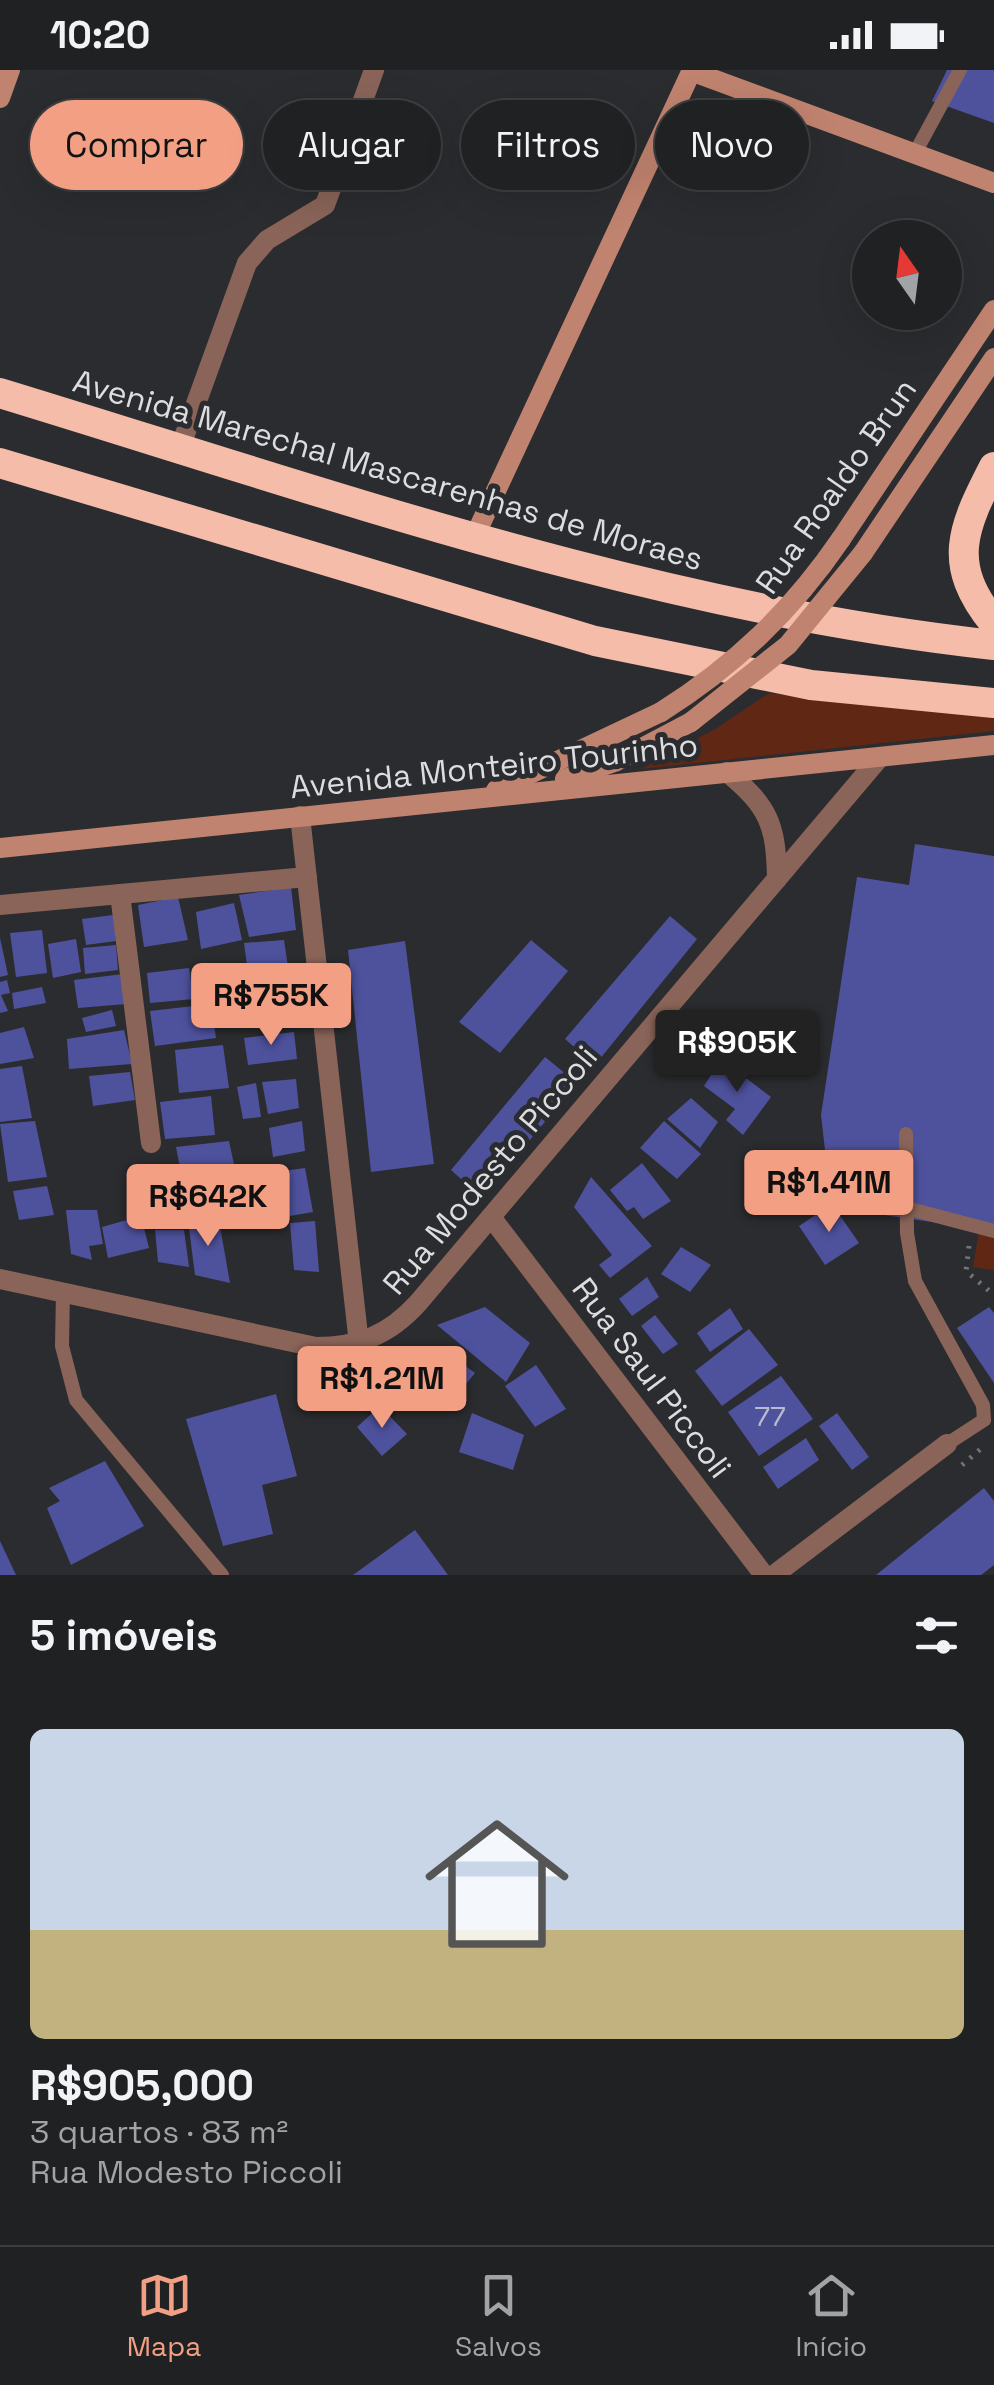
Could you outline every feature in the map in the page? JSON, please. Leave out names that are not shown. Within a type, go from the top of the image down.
[{"type":"highway","name":"Avenida Marechal Mascarenhas de Moraes","points":[[0,393],[474,538],[742,607],[994,645]]},
{"type":"highway","points":[[0,464],[614,646],[811,685],[994,703]]},
{"type":"highway","points":[[992,613],[965,574],[962,545],[966,521],[994,467]]},
{"type":"main road","points":[[0,98],[10,70]]},
{"type":"main road","points":[[474,538],[691,70],[994,183]]},
{"type":"main road","name":"Rua Roaldo Brun","points":[[480,797],[661,712],[753,645],[810,583],[994,310]]},
{"type":"main road","name":"Rua Roaldo Brun","points":[[480,797],[585,774],[691,722],[788,645],[863,553],[994,358]]},
{"type":"main road","name":"Avenida Monteiro Tourinho","points":[[0,848],[994,745]]},
{"type":"street","points":[[180,448],[247,263],[267,240],[315,212],[331,196],[374,70]]},
{"type":"street","name":"Rua Modesto Piccoli","points":[[359,1344],[404,1318],[880,756]]},
{"type":"street","points":[[727,772],[757,797],[769,816],[776,844],[777,879]]},
{"type":"street","points":[[0,1279],[296,1344],[359,1344],[300,816]]},
{"type":"street","points":[[0,905],[307,877]]},
{"type":"street","points":[[120,894],[150,1143]]},
{"type":"street","name":"Rua Saul Piccoli","points":[[492,1217],[764,1575]]},
{"type":"street","points":[[774,1575],[947,1444]]},
{"type":"lane","points":[[915,154],[960,70]]},
{"type":"lane","points":[[906,1134],[910,1209],[907,1233],[915,1280],[983,1406],[984,1420],[947,1444]]},
{"type":"lane","points":[[910,1209],[994,1231]]},
{"type":"lane","points":[[63,1290],[62,1346],[76,1400],[222,1575]]},
{"type":"path","points":[[970,1234],[966,1271],[994,1295]]},
{"type":"shaded area","points":[[769,693],[994,718],[994,731],[641,769],[717,728]]},
{"type":"shaded area","points":[[979,1231],[994,1233],[994,1270],[973,1267]]},
{"type":"building","points":[[947,70],[994,70],[994,123],[932,101]]},
{"type":"building","points":[[915,844],[994,856],[994,1231],[863,1212],[870,1166],[826,1159],[821,1115],[857,877],[909,885]]},
{"type":"building","points":[[291,887],[296,930],[249,937],[239,895]]},
{"type":"building","points":[[178,897],[188,940],[144,947],[138,905]]},
{"type":"building","points":[[234,903],[242,940],[201,949],[196,912]]},
{"type":"building","points":[[113,915],[116,941],[86,945],[82,919]]},
{"type":"building","points":[[670,916],[697,939],[595,1065],[565,1039]]},
{"type":"building","points":[[42,930],[47,973],[16,977],[10,933]]},
{"type":"building","points":[[0,938],[8,975],[0,977]]},
{"type":"building","points":[[76,939],[81,972],[53,978],[48,944]]},
{"type":"building","points":[[284,940],[288,967],[248,973],[244,943]]},
{"type":"building","points":[[531,940],[568,971],[500,1053],[459,1022]]},
{"type":"building","points":[[405,941],[434,1164],[371,1172],[348,950]]},
{"type":"building","points":[[116,945],[118,970],[85,974],[83,948]]},
{"type":"building","points":[[189,968],[194,999],[150,1003],[147,973]]},
{"type":"building","points":[[123,974],[126,1004],[78,1008],[74,980]]},
{"type":"building","points":[[7,980],[10,993],[1,995],[8,1011],[0,1013],[0,982]]},
{"type":"building","points":[[287,984],[290,1015],[255,1020],[253,988]]},
{"type":"building","points":[[42,987],[46,1003],[14,1009],[12,993]]},
{"type":"building","points":[[211,1004],[216,1038],[155,1046],[150,1011]]},
{"type":"building","points":[[112,1010],[116,1026],[86,1032],[82,1018]]},
{"type":"building","points":[[24,1027],[34,1058],[0,1064],[0,1033]]},
{"type":"building","points":[[124,1030],[132,1064],[69,1069],[67,1039]]},
{"type":"building","points":[[294,1032],[297,1059],[248,1065],[244,1038]]},
{"type":"building","points":[[223,1045],[229,1088],[179,1093],[175,1050]]},
{"type":"building","points":[[545,1057],[577,1083],[482,1198],[451,1170]]},
{"type":"building","points":[[721,1059],[771,1097],[743,1135],[726,1120],[735,1109],[704,1086]]},
{"type":"building","points":[[22,1066],[32,1118],[0,1122],[0,1069]]},
{"type":"building","points":[[130,1072],[135,1100],[93,1106],[89,1076]]},
{"type":"building","points":[[296,1079],[299,1108],[268,1114],[262,1082]]},
{"type":"building","points":[[256,1083],[261,1117],[243,1119],[237,1087]]},
{"type":"building","points":[[211,1096],[215,1135],[165,1139],[160,1102]]},
{"type":"building","points":[[691,1098],[718,1122],[700,1148],[667,1119]]},
{"type":"building","points":[[35,1121],[47,1177],[8,1182],[0,1124]]},
{"type":"building","points":[[302,1121],[305,1151],[273,1157],[269,1128]]},
{"type":"building","points":[[664,1121],[701,1154],[677,1179],[640,1148]]},
{"type":"building","points":[[229,1141],[235,1169],[182,1178],[176,1147]]},
{"type":"building","points":[[642,1163],[671,1201],[643,1219],[634,1207],[627,1211],[610,1190]]},
{"type":"building","points":[[305,1168],[313,1212],[284,1217],[282,1205],[258,1207],[253,1175]]},
{"type":"building","points":[[216,1175],[219,1194],[185,1200],[184,1182]]},
{"type":"building","points":[[591,1177],[652,1246],[610,1278],[599,1265],[612,1255],[574,1207]]},
{"type":"building","points":[[47,1186],[54,1215],[19,1220],[13,1191]]},
{"type":"building","points":[[832,1204],[859,1243],[825,1265],[799,1226]]},
{"type":"building","points":[[66,1210],[97,1210],[103,1244],[89,1246],[92,1260],[71,1254]]},
{"type":"building","points":[[218,1215],[230,1283],[195,1275],[188,1220]]},
{"type":"building","points":[[141,1216],[149,1248],[108,1258],[102,1227]]},
{"type":"building","points":[[315,1221],[319,1272],[294,1270],[290,1223]]},
{"type":"building","points":[[155,1230],[184,1230],[189,1267],[158,1262]]},
{"type":"building","points":[[681,1247],[711,1265],[690,1292],[661,1274]]},
{"type":"building","points":[[647,1277],[659,1297],[632,1316],[619,1299]]},
{"type":"building","points":[[485,1307],[530,1343],[506,1382],[437,1325]]},
{"type":"building","points":[[989,1307],[994,1313],[994,1383],[957,1328]]},
{"type":"building","points":[[730,1308],[743,1329],[710,1352],[697,1333]]},
{"type":"building","points":[[655,1315],[678,1344],[663,1354],[641,1326]]},
{"type":"building","points":[[749,1329],[778,1365],[722,1406],[695,1371]]},
{"type":"building","points":[[441,1348],[475,1373],[457,1395],[424,1370]]},
{"type":"building","points":[[536,1365],[566,1409],[535,1427],[505,1386]]},
{"type":"building","points":[[781,1376],[813,1419],[759,1456],[728,1412]]},
{"type":"building","points":[[276,1394],[297,1476],[262,1485],[273,1534],[223,1546],[186,1419]]},
{"type":"building","points":[[380,1406],[407,1434],[382,1456],[357,1427]]},
{"type":"building","points":[[472,1413],[524,1435],[513,1470],[459,1452]]},
{"type":"building","points":[[837,1413],[869,1457],[852,1470],[819,1426]]},
{"type":"building","points":[[806,1438],[819,1460],[778,1489],[763,1467]]},
{"type":"building","points":[[105,1461],[144,1526],[71,1565],[47,1508],[60,1501],[49,1488]]},
{"type":"building","points":[[984,1488],[994,1501],[994,1565],[981,1575],[876,1575]]},
{"type":"building","points":[[415,1530],[448,1575],[353,1575]]},
{"type":"building","points":[[0,1541],[16,1575],[0,1575]]}]
